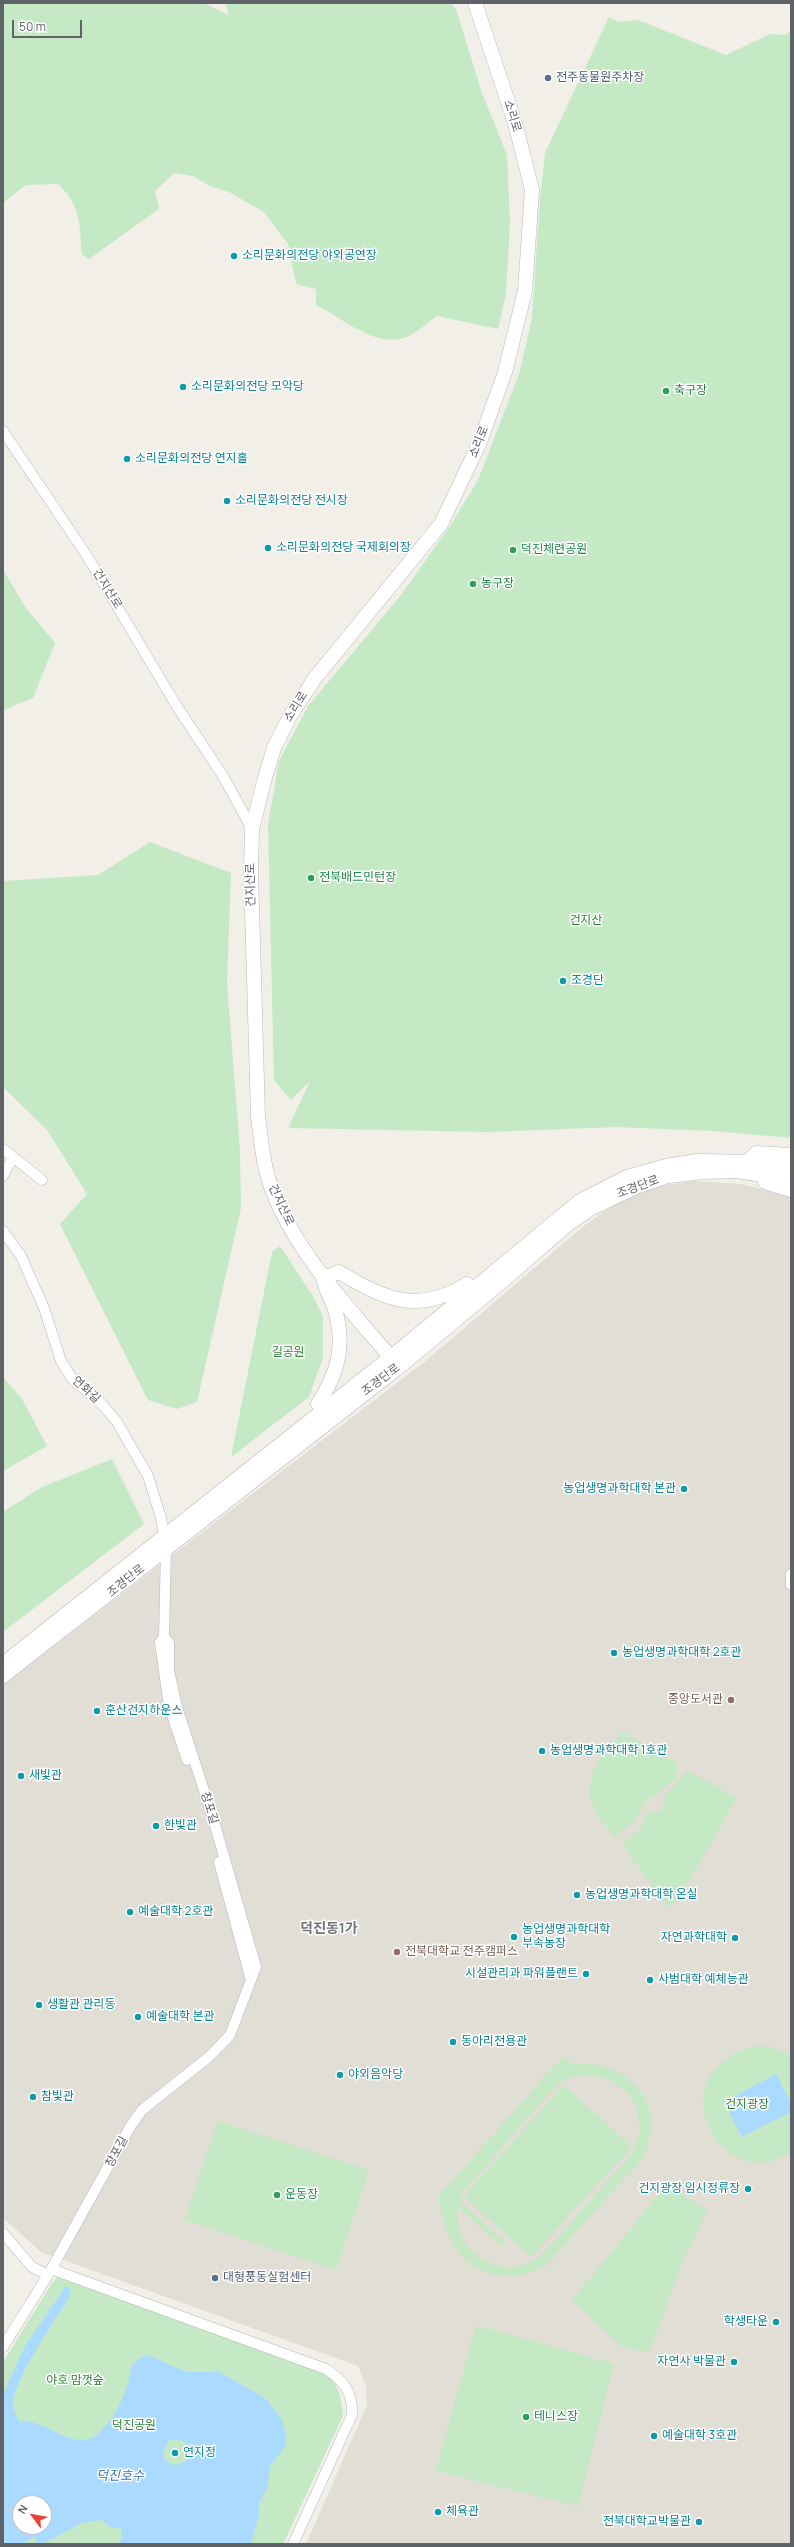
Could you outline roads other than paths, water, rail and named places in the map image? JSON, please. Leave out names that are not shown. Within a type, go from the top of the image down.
[{"type":"street","name":"소리로","points":[[252,829],[274,748],[290,716],[315,678],[441,524],[480,442],[505,372],[525,290],[532,190],[515,123],[475,3]]},
{"type":"street","name":"건지산로","points":[[3,431],[46,492],[103,581],[176,705],[223,776],[252,829],[251,874],[256,1064],[262,1147],[271,1186],[280,1207],[324,1278],[395,1362]]},
{"type":"street","points":[[3,1149],[42,1180]]},
{"type":"street","points":[[791,1154],[756,1153],[745,1167],[746,1177],[791,1190]]},
{"type":"street","points":[[3,1176],[13,1157]]},
{"type":"street","name":"조경단로","points":[[3,1676],[112,1593],[165,1541],[323,1410],[395,1362],[497,1268],[580,1202],[627,1177],[666,1166],[697,1161],[745,1167],[791,1168]]},
{"type":"street","name":"조경단로","points":[[3,1664],[506,1278],[567,1225],[590,1209],[636,1187],[668,1176],[745,1167],[791,1179]]},
{"type":"street","name":"연화길","points":[[3,1231],[6,1243],[21,1256],[44,1308],[61,1361],[73,1380],[100,1402],[116,1422],[148,1476],[165,1541]]},
{"type":"street","points":[[323,1410],[318,1404],[331,1383],[338,1366],[340,1333],[336,1311],[326,1292],[324,1278],[339,1272],[384,1296],[398,1301],[416,1301],[449,1295],[497,1268]]},
{"type":"street","name":"창포길","points":[[3,2347],[49,2272],[142,2110],[210,2056],[230,2035],[250,1977],[256,1967],[254,1954],[177,1707],[169,1670],[169,1643],[164,1637],[165,1541]]},
{"type":"street","points":[[791,1574],[791,1586]]},
{"type":"street","points":[[3,2233],[32,2268],[49,2272],[326,2369],[340,2378],[349,2390],[352,2403],[352,2415],[293,2544]]},
{"type":"water","points":[[776,2074],[791,2103],[791,2112],[742,2137],[724,2102]]},
{"type":"water","name":"덕진호수","points":[[66,2286],[71,2289],[69,2298],[44,2336],[19,2382],[13,2407],[19,2421],[40,2425],[71,2438],[81,2440],[91,2438],[105,2427],[120,2404],[128,2383],[132,2365],[147,2355],[186,2372],[219,2372],[253,2391],[267,2400],[281,2418],[285,2431],[286,2445],[270,2466],[267,2489],[259,2503],[259,2515],[251,2544],[118,2544],[122,2540],[121,2527],[112,2528],[101,2520],[82,2523],[42,2544],[37,2544],[34,2537],[23,2544],[3,2544],[3,2394],[25,2346]],"holes":[[[178,2439],[188,2447],[189,2453],[187,2460],[176,2466],[165,2460],[163,2452],[169,2441]]]},
{"type":"place","name":"전주동물원주차장","points":[[548,78]]},
{"type":"place","name":"소리문화의전당 야외공연장","points":[[234,256]]},
{"type":"place","name":"소리문화의전당 모악당","points":[[183,387]]},
{"type":"place","name":"축구장","points":[[666,391]]},
{"type":"place","name":"소리문화의전당 연지홀","points":[[127,459]]},
{"type":"place","name":"소리문화의전당 전시장","points":[[227,501]]},
{"type":"place","name":"소리문화의전당 국제회의장","points":[[268,548]]},
{"type":"place","name":"덕진체련공원","points":[[513,550]]},
{"type":"place","name":"농구장","points":[[473,584]]},
{"type":"place","name":"전북배드민턴장","points":[[311,878]]},
{"type":"place","name":"조경단","points":[[563,981]]},
{"type":"place","name":"농업생명과학대학 본관","points":[[684,1489]]},
{"type":"place","name":"농업생명과학대학 2호관","points":[[614,1653]]},
{"type":"place","name":"중앙도서관","points":[[731,1700]]},
{"type":"place","name":"훈산건지하운스","points":[[97,1711]]},
{"type":"place","name":"농업생명과학대학 1호관","points":[[542,1751]]},
{"type":"place","name":"새빛관","points":[[21,1776]]},
{"type":"place","name":"한빛관","points":[[156,1826]]},
{"type":"place","name":"농업생명과학대학 온실","points":[[577,1895]]},
{"type":"place","name":"예술대학 2호관","points":[[130,1912]]},
{"type":"place","name":"농업생명과학대학 부속농장","points":[[514,1937]]},
{"type":"place","name":"자연과학대학","points":[[735,1938]]},
{"type":"place","name":"전북대학교 전주캠퍼스","points":[[397,1952]]},
{"type":"place","name":"시설관리과 파워플랜트","points":[[586,1974]]},
{"type":"place","name":"사범대학 예체능관","points":[[650,1980]]},
{"type":"place","name":"생활관 관리동","points":[[39,2005]]},
{"type":"place","name":"예술대학 본관","points":[[138,2017]]},
{"type":"place","name":"동아리전용관","points":[[453,2042]]},
{"type":"place","name":"야외음악당","points":[[340,2075]]},
{"type":"place","name":"참빛관","points":[[33,2097]]},
{"type":"place","name":"건지광장 임시정류장","points":[[748,2189]]},
{"type":"place","name":"운동장","points":[[277,2195]]},
{"type":"place","name":"대형풍동실험센터","points":[[215,2278]]},
{"type":"place","name":"학생타운","points":[[776,2322]]},
{"type":"place","name":"자연사 박물관","points":[[734,2362]]},
{"type":"place","name":"테니스장","points":[[526,2417]]},
{"type":"place","name":"예술대학 3호관","points":[[654,2436]]},
{"type":"place","name":"연지정","points":[[175,2453]]},
{"type":"place","name":"체육관","points":[[438,2512]]},
{"type":"place","name":"전북대학교박물관","points":[[699,2522]]},
{"type":"district","name":"덕진동1가","points":[[329,1929]]},
{"type":"park label","name":"건지산","points":[[586,921]]},
{"type":"park label","name":"길공원","points":[[288,1353]]},
{"type":"park label","name":"건지광장","points":[[747,2105]]},
{"type":"park label","name":"야호 맘껏숲","points":[[75,2381]]},
{"type":"park label","name":"덕진공원","points":[[134,2426]]}]
